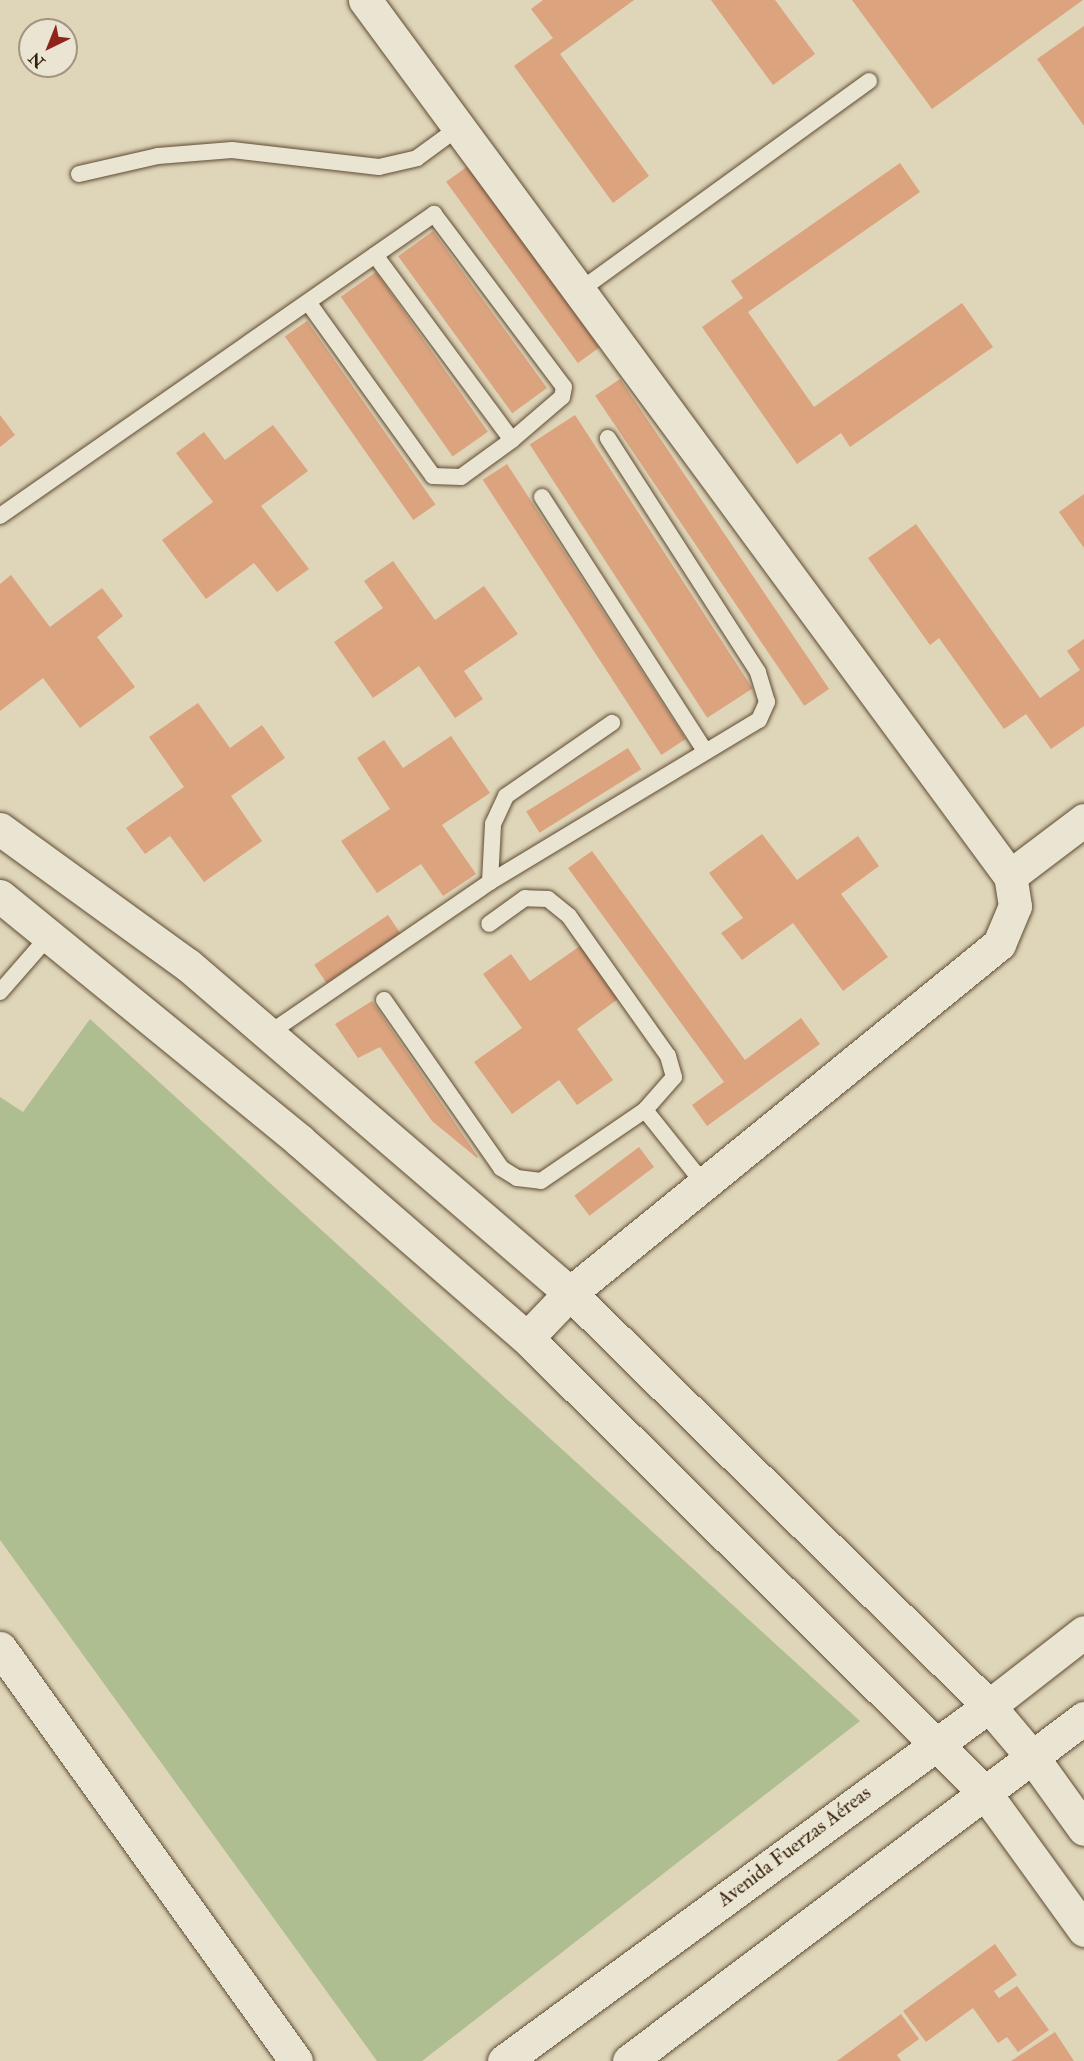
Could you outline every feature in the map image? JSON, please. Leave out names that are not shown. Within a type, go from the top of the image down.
[{"type":"street","points":[[365,0],[1010,876],[1015,906],[999,944],[570,1293],[527,1338]]},
{"type":"street","points":[[1010,876],[1084,820]]},
{"type":"street","points":[[0,829],[188,965],[570,1293],[990,1706],[1033,1758],[1084,1829]]},
{"type":"street","points":[[0,896],[300,1141],[527,1338],[985,1793],[1084,1930]]},
{"type":"street","name":"Avenida Fuerzas Aéreas","points":[[504,2061],[936,1742],[990,1706],[1084,1632]]},
{"type":"street","points":[[0,1647],[296,2061]]},
{"type":"street","points":[[629,2061],[1084,1718]]},
{"type":"lane","points":[[579,291],[869,81]]},
{"type":"lane","points":[[79,174],[158,156],[232,150],[379,167],[417,158],[458,128]]},
{"type":"lane","points":[[0,516],[434,214],[564,387],[562,397],[512,441],[461,477],[433,476],[308,302]]},
{"type":"lane","points":[[375,255],[512,441]]},
{"type":"lane","points":[[268,1034],[490,882],[759,720],[767,702],[758,672],[608,438]]},
{"type":"lane","points":[[542,497],[705,751]]},
{"type":"lane","points":[[490,882],[493,824],[506,796],[612,723]]},
{"type":"lane","points":[[384,1000],[501,1168],[517,1178],[541,1181],[645,1110],[674,1077],[668,1056],[569,916],[548,899],[525,898],[489,924]]},
{"type":"lane","points":[[0,992],[48,937]]},
{"type":"lane","points":[[645,1110],[704,1184]]},
{"type":"green space","points":[[90,1019],[860,1721],[422,2061],[377,2061],[0,1540],[0,1097],[23,1112]]},
{"type":"building","points":[[543,0],[634,0],[560,54],[649,176],[613,203],[514,66],[553,38],[531,9]]},
{"type":"building","points":[[711,0],[775,0],[815,54],[773,85]]},
{"type":"building","points":[[852,0],[1083,0],[932,109]]},
{"type":"building","points":[[1084,26],[1084,126],[1037,59]]},
{"type":"building","points":[[900,163],[920,192],[748,312],[814,407],[962,303],[993,347],[850,447],[841,433],[797,464],[702,327],[743,298],[731,281]]},
{"type":"building","points":[[468,166],[600,347],[578,363],[446,182]]},
{"type":"building","points":[[433,231],[547,388],[512,413],[398,256]]},
{"type":"building","points":[[376,272],[488,432],[453,456],[341,297]]},
{"type":"building","points":[[307,321],[435,504],[413,520],[285,336]]},
{"type":"building","points":[[620,379],[829,689],[804,706],[595,396]]},
{"type":"building","points":[[0,415],[15,435],[0,447]]},
{"type":"building","points":[[575,415],[753,688],[707,718],[530,444]]},
{"type":"building","points":[[273,425],[308,471],[261,506],[309,569],[277,592],[254,563],[206,599],[162,540],[213,502],[176,453],[204,432],[225,460]]},
{"type":"building","points":[[507,464],[686,739],[661,755],[483,480]]},
{"type":"building","points":[[1084,494],[1084,548],[1059,512]]},
{"type":"building","points":[[916,524],[1040,698],[1080,670],[1067,651],[1084,639],[1084,726],[1051,749],[1026,714],[1004,729],[939,638],[930,645],[868,558]]},
{"type":"building","points":[[393,561],[435,620],[484,586],[518,634],[464,671],[483,699],[455,718],[419,666],[373,698],[334,642],[383,608],[364,581]]},
{"type":"building","points":[[11,575],[50,627],[102,588],[123,616],[97,637],[135,687],[80,728],[43,678],[0,711],[0,584]]},
{"type":"building","points":[[198,703],[230,748],[262,725],[285,758],[231,796],[262,841],[204,882],[170,836],[145,854],[126,828],[184,787],[149,737]]},
{"type":"building","points":[[451,736],[490,793],[442,825],[476,874],[443,896],[421,864],[377,893],[341,841],[390,809],[357,758],[384,740],[403,768]]},
{"type":"building","points":[[628,748],[641,769],[539,833],[526,812]]},
{"type":"building","points":[[762,834],[797,880],[858,836],[879,866],[841,894],[888,957],[843,991],[793,923],[742,960],[721,933],[743,918],[709,873]]},
{"type":"building","points":[[592,851],[745,1060],[801,1018],[820,1044],[707,1126],[692,1105],[724,1082],[568,868]]},
{"type":"building","points":[[388,915],[400,933],[327,983],[314,965]]},
{"type":"building","points":[[580,946],[618,999],[577,1029],[613,1080],[577,1105],[559,1080],[512,1114],[474,1062],[522,1028],[483,974],[511,954],[530,981]]},
{"type":"building","points":[[372,1001],[477,1158],[432,1121],[380,1047],[358,1058],[335,1024]]},
{"type":"building","points":[[639,1147],[654,1167],[589,1216],[574,1196]]},
{"type":"building","points":[[995,1944],[1017,1975],[994,1991],[999,1998],[1017,1986],[1049,2030],[1018,2052],[1007,2037],[998,2043],[973,2008],[926,2042],[903,2011]]},
{"type":"building","points":[[901,2014],[919,2039],[897,2055],[901,2061],[837,2061]]},
{"type":"building","points":[[1055,2032],[1074,2061],[1011,2061]]}]
